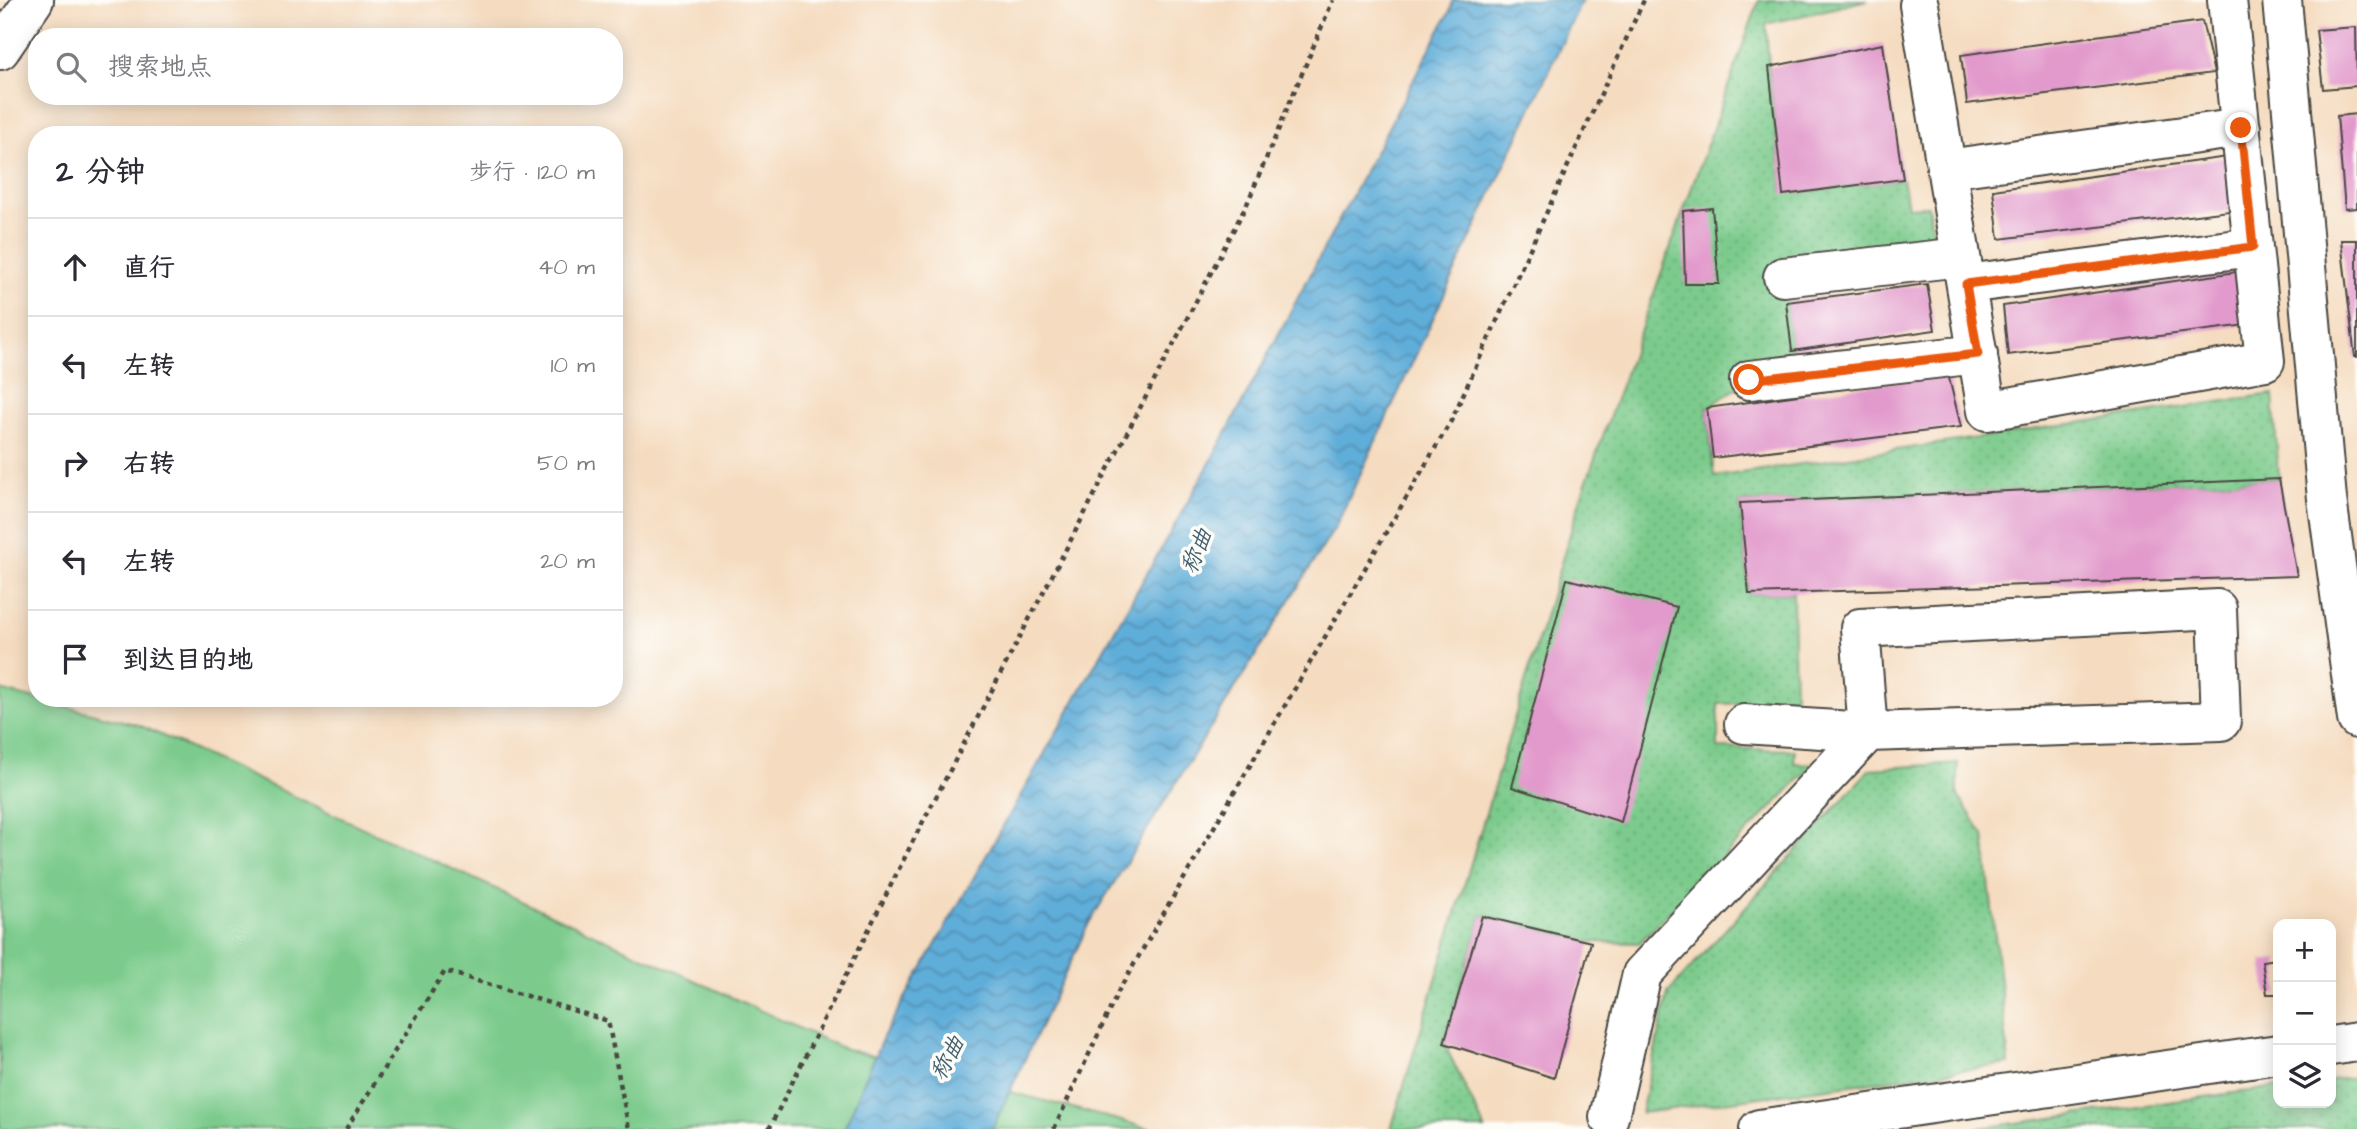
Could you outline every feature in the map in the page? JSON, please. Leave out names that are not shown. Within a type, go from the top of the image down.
[{"type":"street","points":[[5,41],[29,0]]},
{"type":"street","points":[[5,41],[34,0]]},
{"type":"street","points":[[1930,2],[1947,169],[1987,411],[2265,361],[2227,0]]},
{"type":"street","points":[[2282,0],[2327,499],[2357,719]]},
{"type":"street","points":[[1947,169],[2241,128]]},
{"type":"street","points":[[1783,277],[1963,271],[2253,247]]},
{"type":"street","points":[[1749,380],[1978,354]]},
{"type":"street","points":[[1609,1117],[1642,974],[1868,732],[1860,628],[2217,609],[2221,721],[1868,732],[1744,724]]},
{"type":"street","points":[[2336,1045],[2357,1042]]},
{"type":"street","points":[[1759,1129],[2273,1055]]},
{"type":"path","points":[[769,1129],[916,835],[1247,204],[1333,0]]},
{"type":"path","points":[[1054,1129],[1119,990],[1451,421],[1644,0]]},
{"type":"path","points":[[346,1129],[445,971],[608,1021],[629,1129]]},
{"type":"green space","points":[[1759,0],[1868,0],[1766,24],[1783,194],[1903,179],[1908,207],[1928,206],[1935,244],[1782,261],[1792,351],[1707,408],[1714,477],[2273,394],[2279,479],[1740,503],[1749,594],[1793,593],[1795,702],[1718,704],[1718,748],[1795,750],[1794,763],[1814,764],[1639,943],[1591,942],[1482,916],[1444,1043],[1485,1129],[1391,1129],[1581,497]]},
{"type":"green space","points":[[0,690],[28,697],[28,707],[68,707],[139,725],[842,1048],[1152,1129],[0,1129]]},
{"type":"green space","points":[[1958,763],[1958,796],[1984,835],[2009,1064],[1641,1113],[1668,993],[1870,769]]},
{"type":"green space","points":[[2357,1077],[2357,1129],[1972,1129],[2273,1088],[2273,1108],[2336,1108],[2336,1079]]},
{"type":"water","name":"称曲","points":[[1453,0],[1582,0],[1336,526],[1089,923],[992,1129],[844,1129],[883,1037],[1215,454],[1450,11]]},
{"type":"building","points":[[2202,21],[2214,73],[1967,104],[1961,55]]},
{"type":"building","points":[[2356,27],[2357,86],[2323,89],[2316,30]]},
{"type":"building","points":[[1883,44],[1903,179],[1783,195],[1769,67]]},
{"type":"building","points":[[2357,114],[2357,208],[2345,209],[2337,116]]},
{"type":"building","points":[[2234,156],[2246,209],[1999,239],[1993,190]]},
{"type":"building","points":[[1712,208],[1719,284],[1685,284],[1683,211]]},
{"type":"building","points":[[2341,240],[2357,240],[2357,357],[2355,357]]},
{"type":"building","points":[[2243,271],[2255,324],[2008,355],[2003,306]]},
{"type":"building","points":[[1927,284],[1935,330],[1792,351],[1786,302]]},
{"type":"building","points":[[1948,374],[1961,427],[1713,458],[1707,408]]},
{"type":"building","points":[[2279,479],[2297,576],[1749,594],[1740,503]]},
{"type":"building","points":[[1567,579],[1677,607],[1621,822],[1512,787]]},
{"type":"building","points":[[1482,916],[1591,942],[1554,1078],[1444,1043]]},
{"type":"building","points":[[2273,960],[2273,994],[2267,994],[2262,961]]},
{"type":"route","points":[[1749,380],[1978,354],[1966,284],[2253,247],[2241,128]]}]
